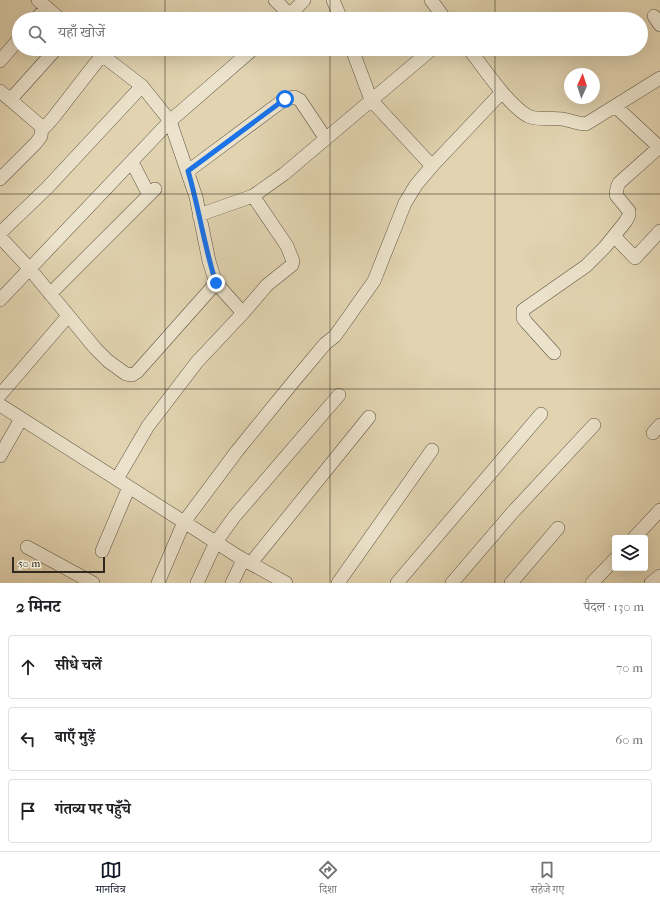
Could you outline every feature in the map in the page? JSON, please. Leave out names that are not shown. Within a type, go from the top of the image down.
[{"type":"street","points":[[274,0],[284,12]]},
{"type":"street","points":[[293,12],[304,0]]},
{"type":"street","points":[[333,0],[337,12]]},
{"type":"street","points":[[431,0],[440,12]]},
{"type":"street","points":[[42,4],[52,12]]},
{"type":"street","points":[[0,61],[12,47]]},
{"type":"street","points":[[10,100],[50,56]]},
{"type":"street","points":[[42,127],[46,126],[53,118],[95,56]]},
{"type":"street","points":[[103,56],[142,86],[170,121],[196,197],[209,261],[216,283],[243,313]]},
{"type":"street","points":[[0,300],[170,121],[245,56]]},
{"type":"street","points":[[355,56],[371,100],[432,166]]},
{"type":"street","points":[[199,215],[253,196],[284,174],[424,56]]},
{"type":"street","points":[[474,56],[502,92],[517,108],[528,116],[538,119],[563,119],[586,124],[660,78]]},
{"type":"street","points":[[0,233],[47,188],[142,86]]},
{"type":"street","points":[[0,91],[42,127]]},
{"type":"street","points":[[158,583],[184,522],[237,451],[325,344],[335,336],[374,281],[405,203],[416,186],[432,166],[502,92]]},
{"type":"street","points":[[188,171],[285,99],[294,97],[300,100],[326,139]]},
{"type":"street","points":[[554,353],[523,318],[523,310],[586,266],[614,236],[629,215],[629,211],[616,195],[619,183],[659,147],[615,106]]},
{"type":"street","points":[[0,178],[36,143],[41,136],[42,127]]},
{"type":"street","points":[[50,294],[152,192],[132,162]]},
{"type":"street","points":[[117,479],[140,439],[163,405],[197,362],[266,286],[292,265],[293,261],[287,246],[253,196]]},
{"type":"street","points":[[614,236],[635,258],[660,231]]},
{"type":"street","points":[[0,237],[29,268],[95,348],[108,361],[126,374],[132,375],[137,372],[216,283]]},
{"type":"street","points":[[0,395],[68,316]]},
{"type":"street","points":[[197,583],[216,542],[247,500],[339,395]]},
{"type":"street","points":[[0,405],[247,561],[271,580],[286,583]]},
{"type":"street","points":[[397,583],[541,414]]},
{"type":"street","points":[[232,583],[247,561],[369,417]]},
{"type":"street","points":[[0,456],[20,419]]},
{"type":"street","points":[[452,583],[512,513],[594,425]]},
{"type":"street","points":[[338,583],[432,450]]},
{"type":"street","points":[[102,551],[129,486]]},
{"type":"street","points":[[637,535],[660,510]]},
{"type":"street","points":[[511,583],[558,528]]},
{"type":"street","points":[[26,547],[93,583]]},
{"type":"street","points":[[592,583],[612,562]]},
{"type":"street","points":[[651,583],[660,576]]},
{"type":"route","points":[[216,283],[209,261],[196,197],[188,171],[285,99]]}]
